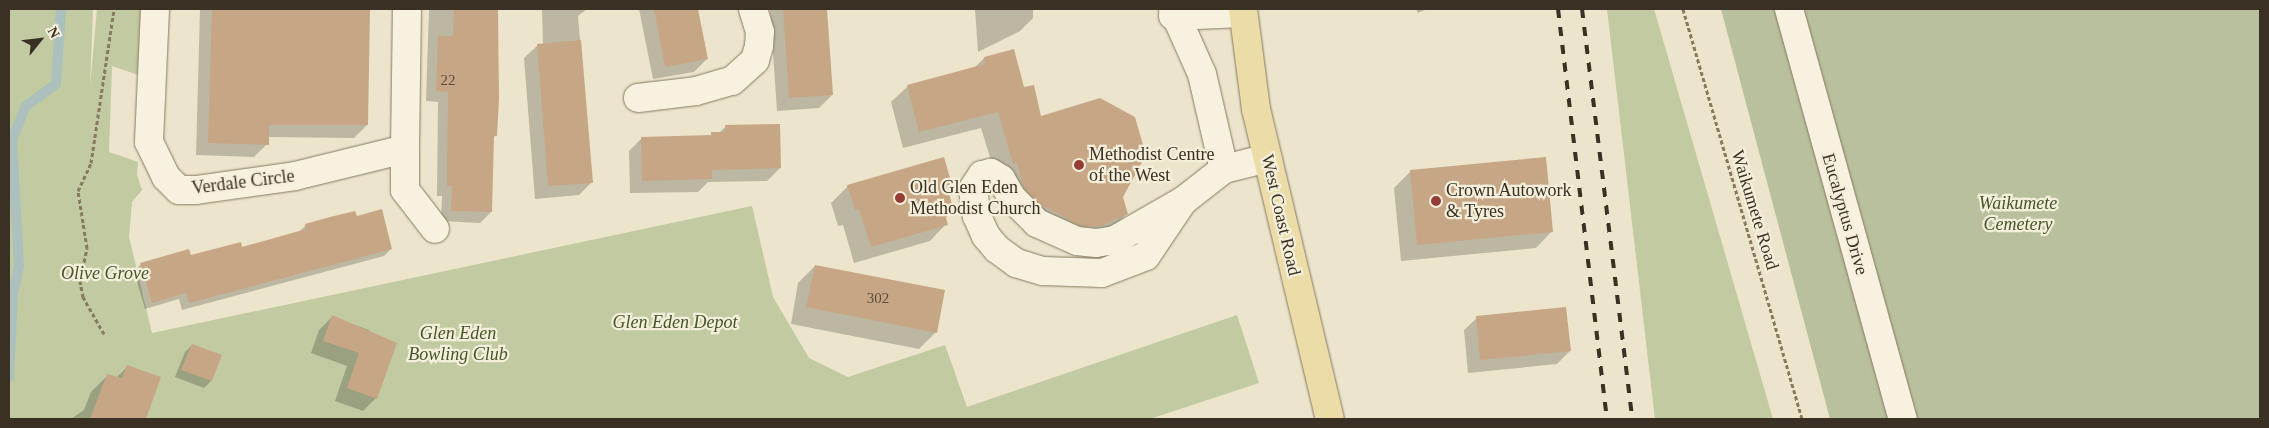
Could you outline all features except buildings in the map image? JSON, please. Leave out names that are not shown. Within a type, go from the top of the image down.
[{"type":"main road","name":"West Coast Road","points":[[1243,11],[1256,109],[1327,419]]},
{"type":"street","name":"Verdale Circle","points":[[155,9],[149,142],[166,177],[179,190],[295,176],[404,149]]},
{"type":"street","points":[[407,9],[405,190],[435,229]]},
{"type":"street","points":[[638,98],[696,91],[732,81],[755,60],[760,32],[753,9]]},
{"type":"street","name":"Eucalyptus Drive","points":[[1789,9],[1903,419]]},
{"type":"street","points":[[1224,169],[1202,74],[1173,12],[1243,11]]},
{"type":"street","points":[[1183,201],[1146,256],[1102,272],[1072,274],[1043,271],[1016,262],[997,249],[986,236],[977,216],[973,189],[982,175],[991,172],[1001,179],[1012,198],[1037,223],[1077,241],[1096,243],[1115,240],[1183,201],[1224,169],[1268,158]]},
{"type":"path","points":[[104,334],[83,297],[80,282],[87,248],[78,191],[91,163],[114,9]]},
{"type":"path","name":"Waikumete Road","points":[[1683,9],[1802,419]]},
{"type":"green space","points":[[9,9],[93,9],[90,87],[97,9],[143,9],[141,76],[112,66],[109,152],[138,162],[137,175],[142,190],[132,202],[129,237],[152,333],[752,206],[773,297],[809,358],[848,377],[945,345],[967,407],[1237,315],[1259,383],[1150,419],[9,419]]},
{"type":"green space","points":[[1607,9],[1654,9],[1773,419],[1655,419]]},
{"type":"green space","name":"Waikumete Cemetery","points":[[1721,9],[2260,9],[2260,419],[1830,419]]},
{"type":"waterway","points":[[9,377],[13,294],[19,265],[12,140],[26,106],[56,84],[61,9]]},
{"type":"railway","points":[[1558,9],[1607,419]]},
{"type":"railway","points":[[1582,9],[1632,419]]},
{"type":"place","name":"Methodist Centre of the West","points":[[1079,165]]},
{"type":"place","name":"Old Glen Eden Methodist Church","points":[[900,198]]},
{"type":"place","name":"Crown Autowork & Tyres","points":[[1436,201]]},
{"type":"park label","name":"Olive Grove","points":[[105,273]]},
{"type":"park label","name":"Glen Eden Depot","points":[[675,322]]},
{"type":"park label","name":"Glen Eden Bowling Club","points":[[458,344]]}]
